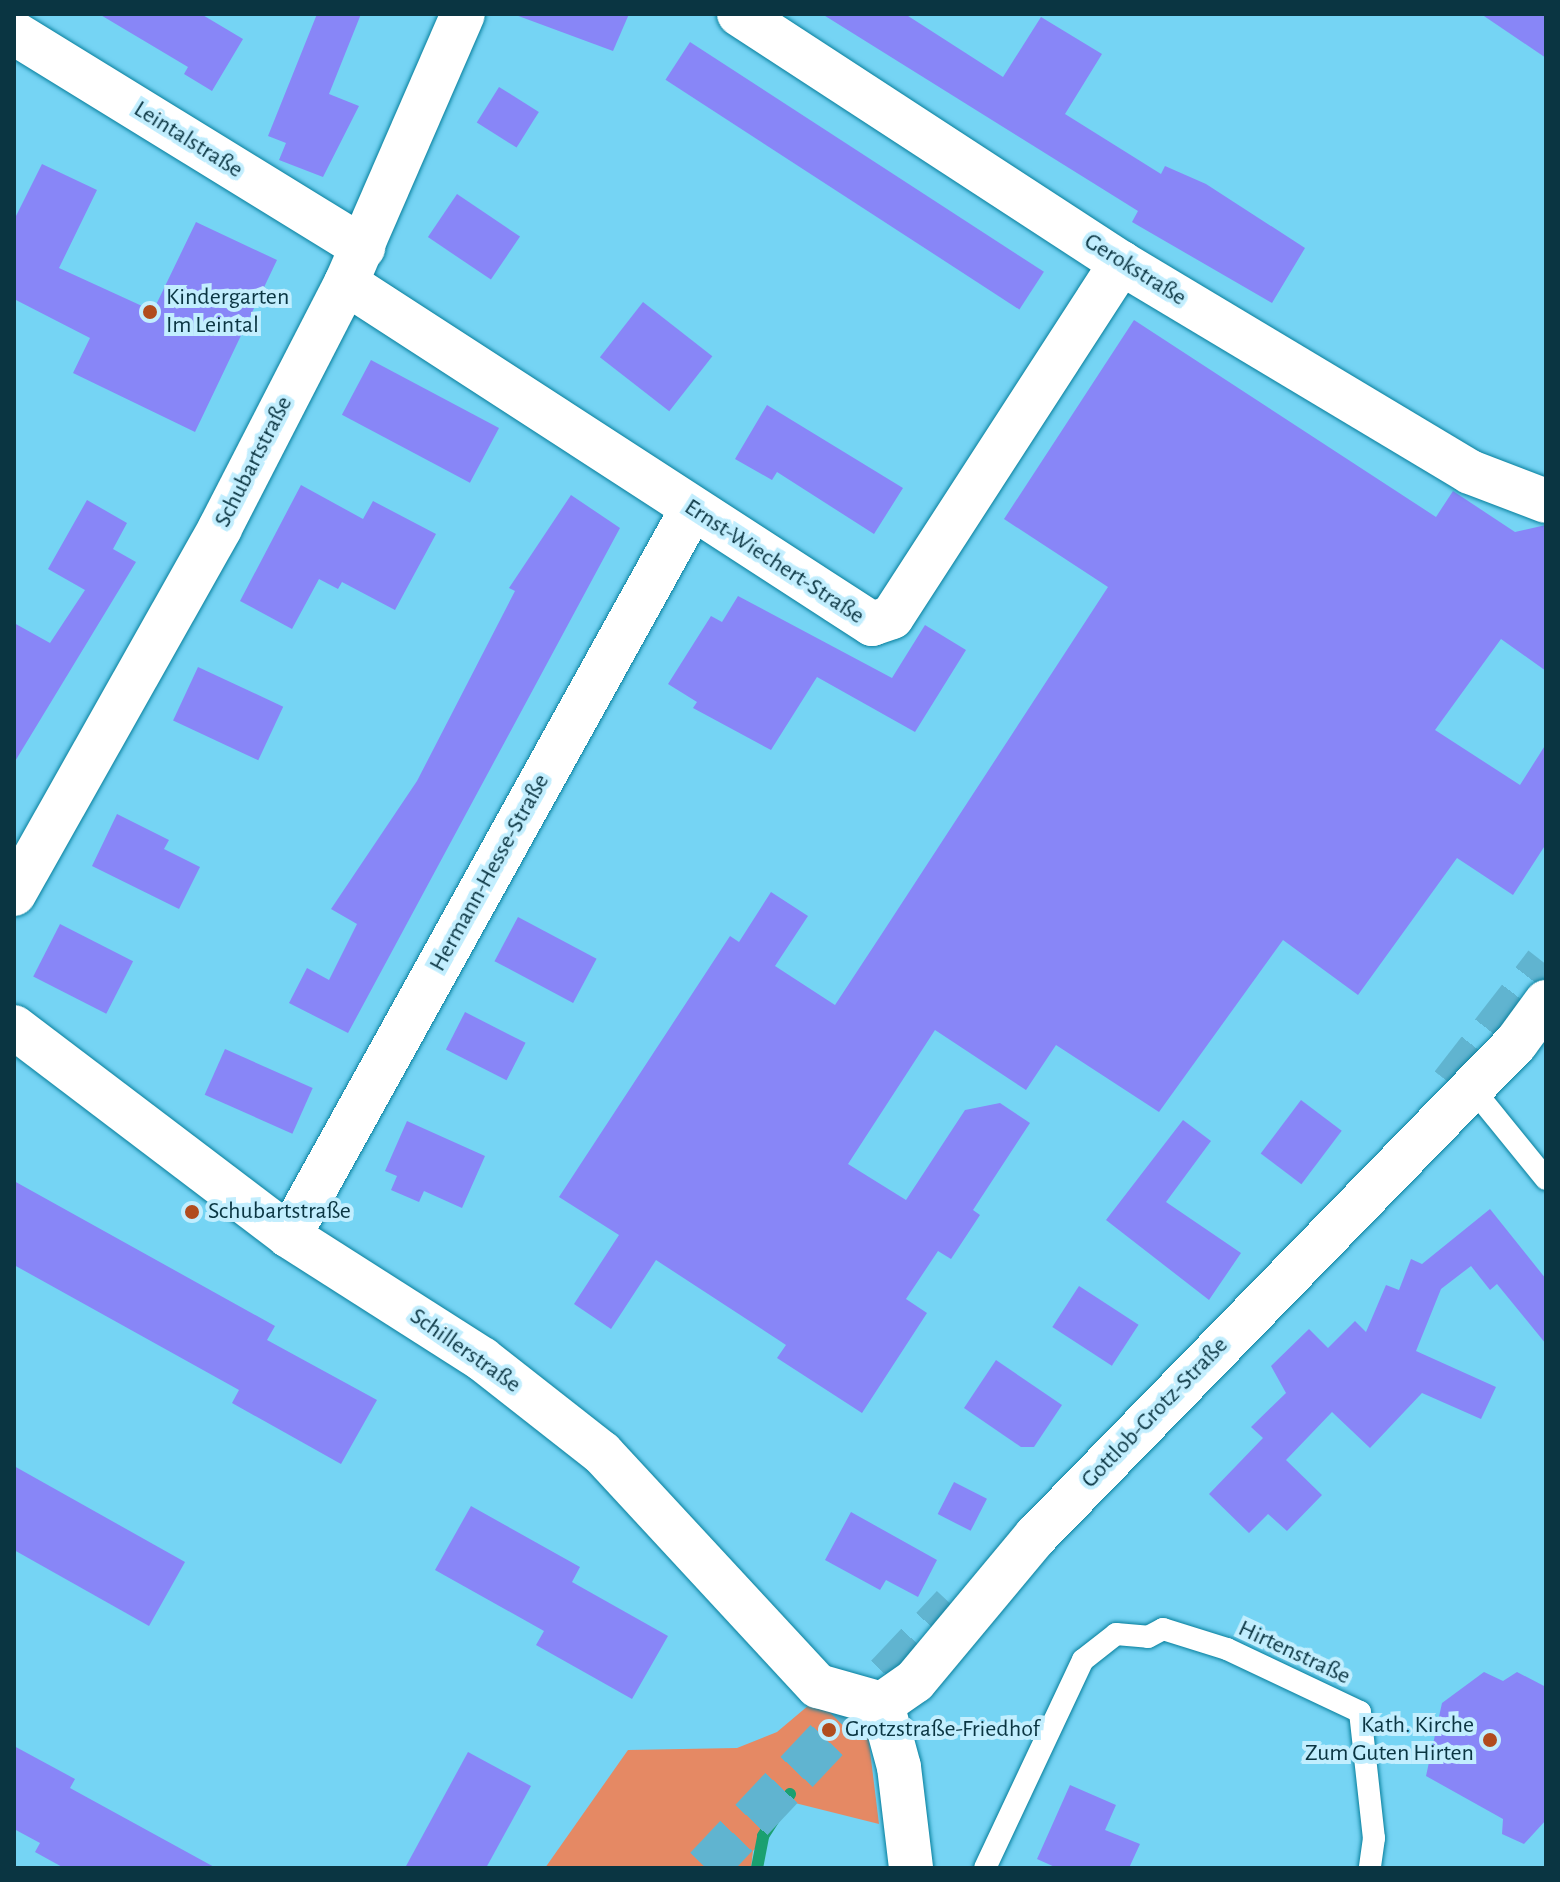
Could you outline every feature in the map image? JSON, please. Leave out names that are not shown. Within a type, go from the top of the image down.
[{"type":"street","name":"Schubartstraße","points":[[14,894],[220,528],[354,266],[463,14]]},
{"type":"street","name":"Gerokstraße","points":[[739,14],[1121,263],[1470,472],[1546,501]]},
{"type":"street","name":"Leintalstraße","points":[[19,50],[354,266]]},
{"type":"street","name":"Ernst-Wiechert-Straße","points":[[354,266],[692,509],[872,624],[892,617],[1121,263]]},
{"type":"street","name":"Hermann-Hesse-Straße","points":[[289,1236],[692,509]]},
{"type":"street","name":"Gottlob-Grotz-Straße","points":[[882,1704],[915,1681],[1036,1536],[1472,1088],[1546,1002]]},
{"type":"street","name":"Schillerstraße","points":[[14,1027],[289,1236],[482,1359],[602,1453],[818,1686],[882,1704]]},
{"type":"street","points":[[882,1704],[911,1868]]},
{"type":"lane","points":[[1472,1088],[1546,1179]]},
{"type":"lane","name":"Hirtenstraße","points":[[985,1868],[1083,1660],[1116,1634],[1148,1637],[1163,1629],[1227,1649],[1360,1712],[1374,1838],[1370,1868]]},
{"type":"shaded area","points":[[809,1705],[866,1718],[879,1824],[795,1803],[753,1851],[751,1868],[545,1868],[628,1750],[737,1748],[777,1732]]},
{"type":"building","points":[[99,14],[201,14],[243,39],[212,91],[184,74],[188,67]]},
{"type":"building","points":[[317,14],[361,14],[329,94],[359,106],[323,177],[279,160],[286,143],[268,136]]},
{"type":"building","points":[[513,14],[629,14],[613,51]]},
{"type":"building","points":[[822,14],[905,14],[1003,77],[1041,17],[1102,54],[1065,114],[1161,174],[1165,166],[1206,184],[1305,248],[1272,303],[1132,222],[1138,211]]},
{"type":"building","points":[[1481,14],[1546,14],[1546,58]]},
{"type":"building","points":[[690,42],[1044,272],[1019,310],[665,80]]},
{"type":"building","points":[[499,87],[539,112],[517,148],[477,123]]},
{"type":"building","points":[[42,164],[97,190],[59,268],[153,311],[196,222],[277,260],[195,432],[73,373],[90,338],[14,299],[14,220]]},
{"type":"building","points":[[457,194],[520,236],[491,280],[428,237]]},
{"type":"building","points":[[643,302],[712,356],[669,411],[600,357]]},
{"type":"building","points":[[1134,320],[1436,517],[1453,491],[1515,532],[1546,525],[1546,671],[1501,639],[1435,730],[1520,785],[1546,744],[1546,844],[1513,895],[1457,858],[1358,995],[1283,940],[1159,1112],[1056,1045],[1026,1090],[935,1030],[848,1164],[906,1200],[965,1110],[1000,1103],[1030,1123],[973,1210],[980,1215],[951,1259],[938,1251],[906,1299],[927,1313],[862,1413],[777,1358],[786,1345],[656,1260],[611,1329],[574,1304],[619,1235],[559,1197],[730,936],[739,942],[771,892],[808,916],[775,966],[835,1005],[883,932],[1108,587],[1004,519]]},
{"type":"building","points":[[371,360],[499,428],[470,483],[342,415]]},
{"type":"building","points":[[767,405],[903,488],[874,534],[777,472],[772,480],[735,459]]},
{"type":"building","points":[[301,485],[363,519],[373,501],[436,534],[395,610],[342,582],[338,589],[319,579],[292,629],[240,601]]},
{"type":"building","points":[[571,495],[620,528],[348,1033],[289,1003],[307,968],[329,980],[357,924],[331,909],[417,781],[515,591],[509,588]]},
{"type":"building","points":[[87,500],[127,523],[113,549],[136,562],[14,763],[14,623],[50,643],[85,590],[48,569]]},
{"type":"building","points":[[738,596],[892,678],[925,625],[966,650],[915,732],[817,677],[771,750],[693,708],[697,702],[668,684],[711,616],[722,622]]},
{"type":"building","points":[[198,667],[283,707],[258,760],[173,720]]},
{"type":"building","points":[[117,814],[169,840],[164,849],[200,867],[179,909],[92,866]]},
{"type":"building","points":[[518,917],[597,959],[573,1003],[495,961]]},
{"type":"building","points":[[60,924],[133,961],[106,1014],[33,977]]},
{"type":"building","points":[[465,1012],[526,1043],[507,1080],[446,1049]]},
{"type":"building","points":[[225,1049],[313,1088],[292,1134],[205,1095]]},
{"type":"building","points":[[1301,1100],[1342,1131],[1301,1184],[1261,1154]]},
{"type":"building","points":[[1183,1120],[1211,1141],[1166,1202],[1241,1253],[1209,1300],[1106,1220]]},
{"type":"building","points":[[407,1121],[485,1156],[462,1208],[424,1191],[419,1202],[391,1190],[397,1176],[385,1171]]},
{"type":"building","points":[[14,1181],[275,1326],[267,1340],[377,1400],[341,1464],[232,1403],[239,1390],[14,1265]]},
{"type":"building","points":[[1490,1209],[1546,1279],[1546,1344],[1497,1284],[1490,1290],[1471,1266],[1441,1289],[1416,1351],[1496,1387],[1481,1419],[1422,1393],[1370,1448],[1332,1412],[1286,1460],[1322,1495],[1287,1531],[1268,1514],[1249,1533],[1209,1494],[1263,1438],[1251,1427],[1286,1393],[1271,1366],[1309,1329],[1328,1348],[1355,1321],[1366,1332],[1386,1285],[1399,1290],[1411,1259],[1422,1264]]},
{"type":"building","points":[[1079,1286],[1139,1325],[1112,1366],[1052,1327]]},
{"type":"building","points":[[996,1360],[1062,1405],[1034,1447],[1021,1447],[964,1408]]},
{"type":"building","points":[[14,1466],[185,1562],[149,1626],[14,1550]]},
{"type":"building","points":[[954,1482],[987,1499],[971,1531],[938,1514]]},
{"type":"building","points":[[471,1506],[580,1567],[572,1582],[668,1636],[632,1699],[536,1645],[544,1631],[435,1570]]},
{"type":"building","points":[[851,1512],[937,1560],[918,1597],[886,1580],[880,1590],[825,1560]]},
{"type":"building","name":"Kath. Kirche Zum Guten Hirten","points":[[1484,1672],[1503,1681],[1517,1672],[1546,1687],[1546,1820],[1524,1844],[1502,1834],[1503,1819],[1426,1776],[1442,1703]]},
{"type":"building","points":[[14,1746],[75,1779],[70,1788],[216,1868],[64,1868],[35,1852],[40,1843],[14,1829]]},
{"type":"building","points":[[468,1752],[531,1786],[486,1868],[405,1868]]},
{"type":"building","points":[[1070,1785],[1116,1805],[1105,1830],[1140,1844],[1129,1868],[1057,1868],[1037,1859]]},
{"type":"waterway","points":[[757,1868],[763,1836],[790,1794]]},
{"type":"tunnel","points":[[1452,1085],[1546,964]]},
{"type":"tunnel","points":[[706,1868],[953,1606]]},
{"type":"place","name":"Kindergarten Im Leintal","points":[[150,312]]},
{"type":"place","name":"Schubartstraße","points":[[192,1212]]},
{"type":"place","name":"Grotzstraße-Friedhof","points":[[829,1730]]},
{"type":"place","name":"Kath. Kirche Zum Guten Hirten","points":[[1490,1740]]}]
